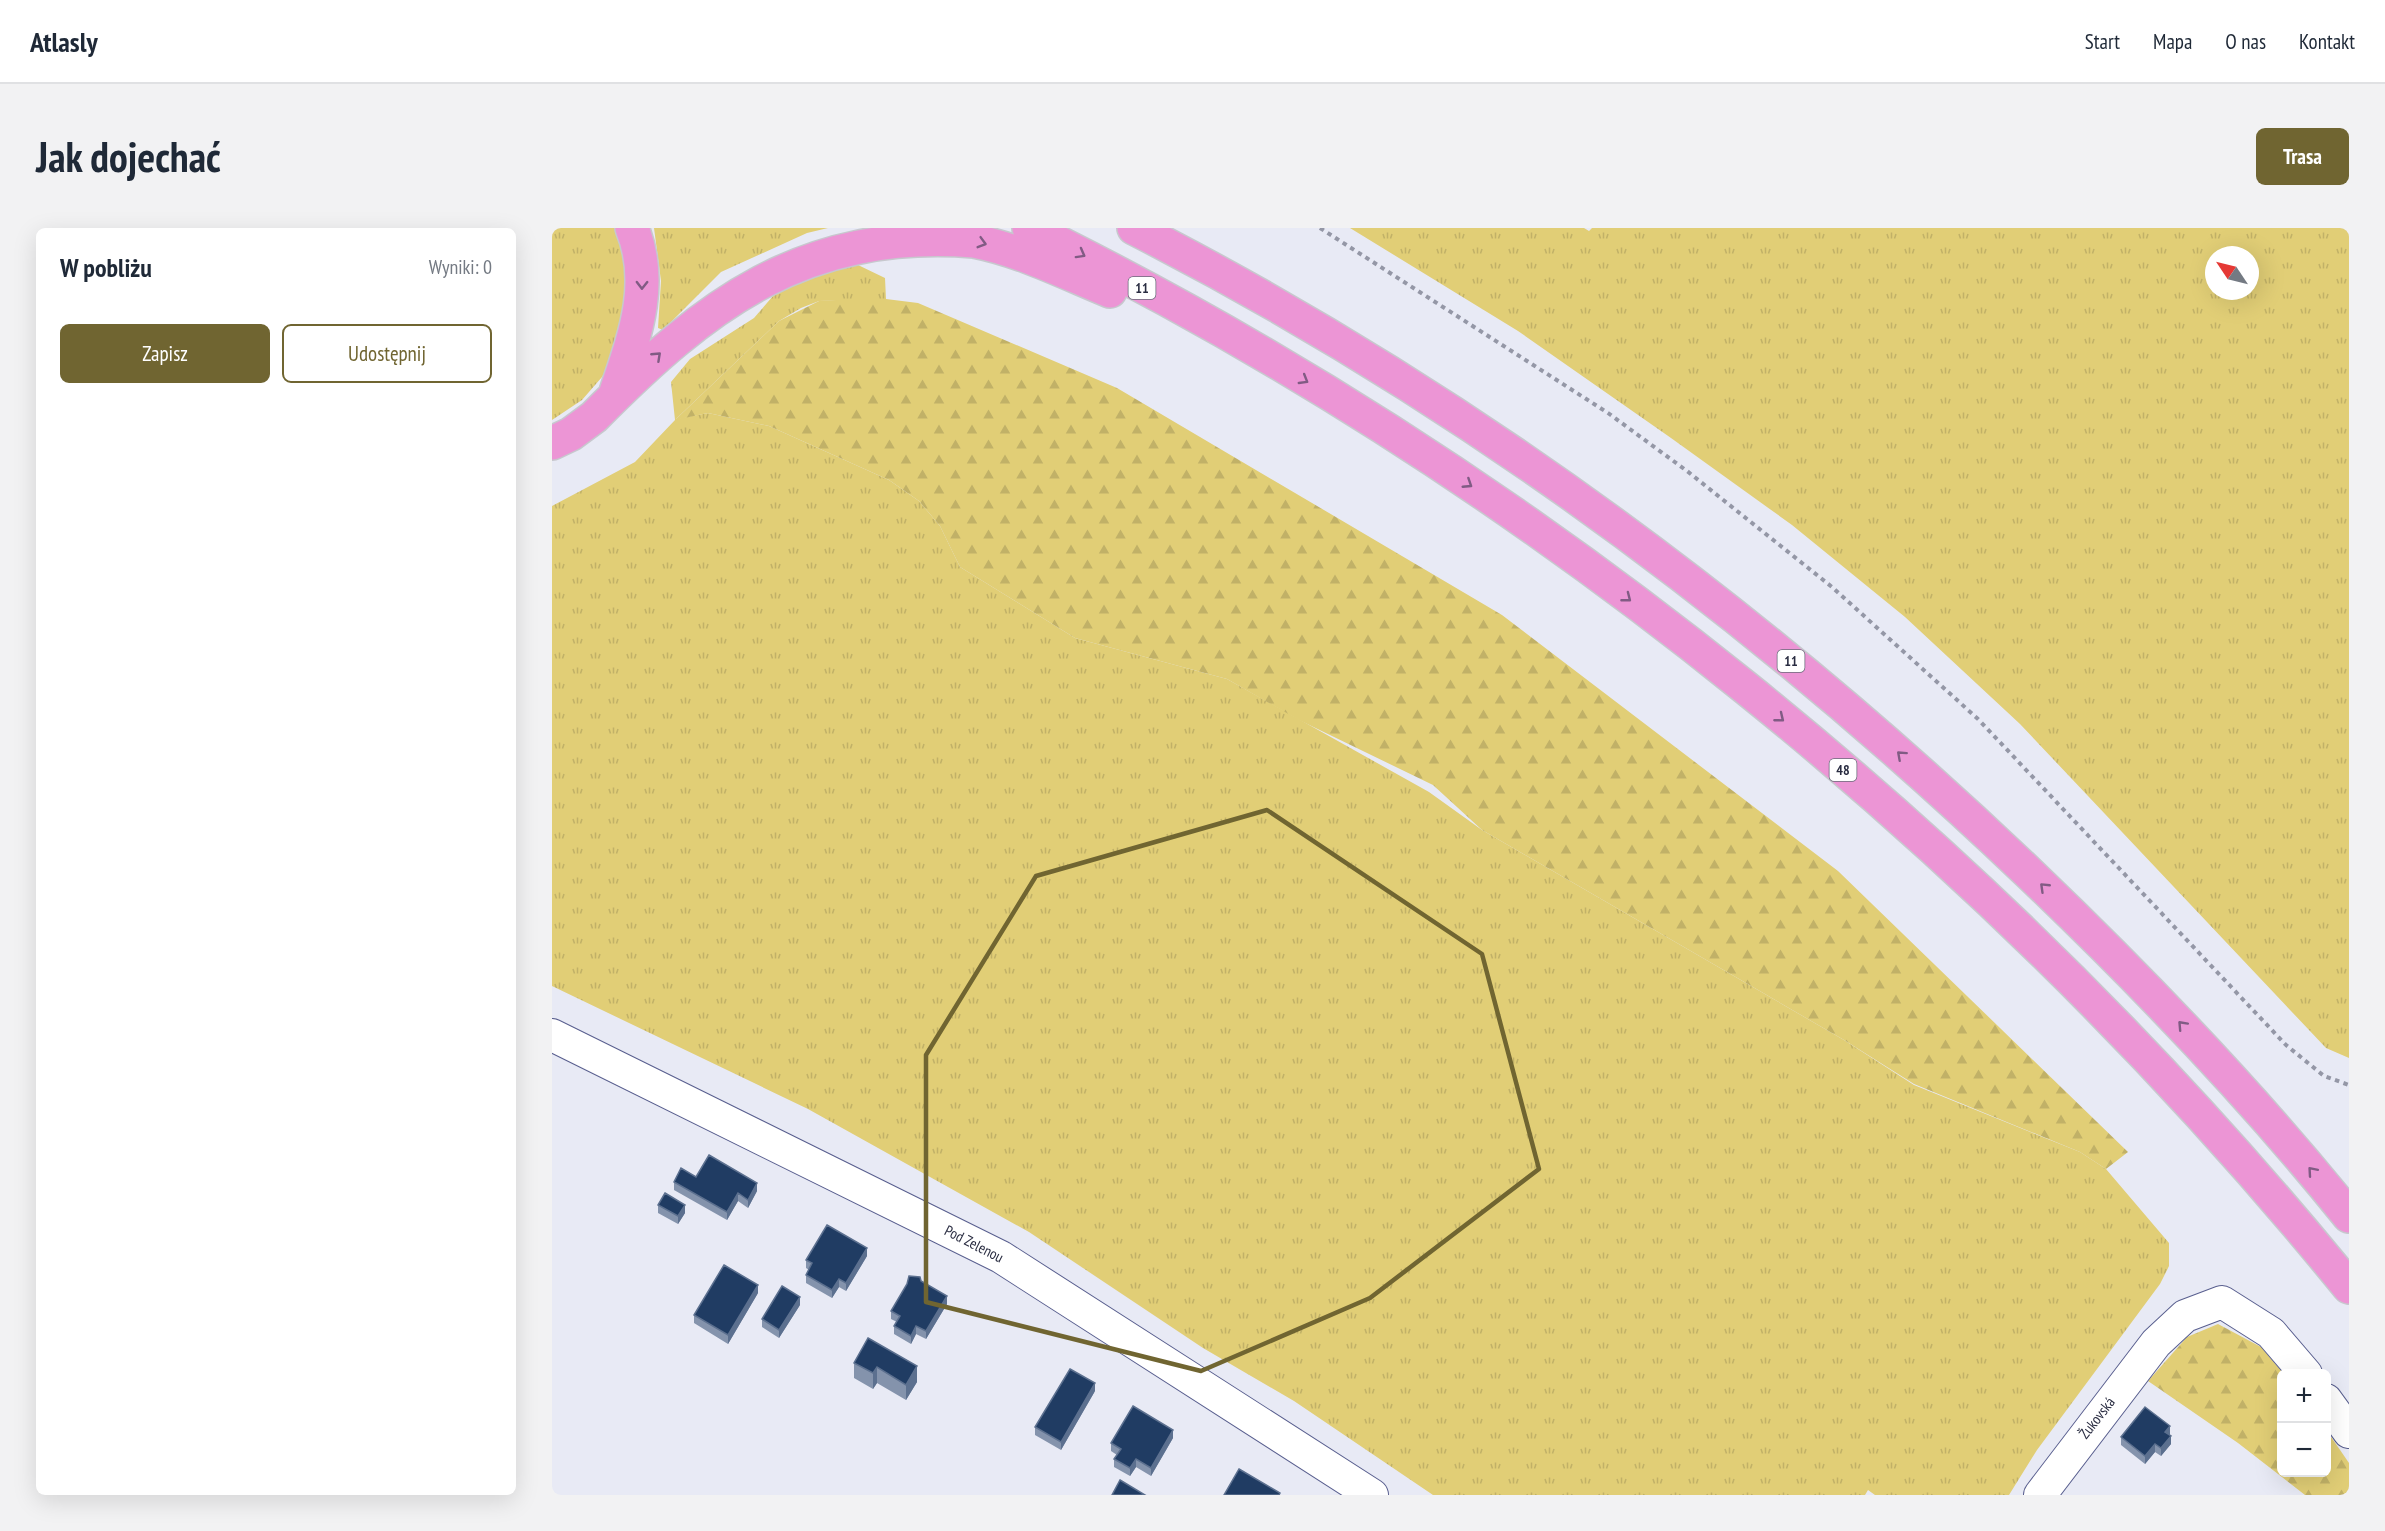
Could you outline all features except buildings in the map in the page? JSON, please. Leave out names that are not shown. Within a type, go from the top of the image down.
[{"type":"highway","points":[[614,396],[639,322],[643,281],[638,242],[632,228]]},
{"type":"highway","name":"11","points":[[1029,228],[1254,350]]},
{"type":"highway","name":"11","points":[[1134,228],[1195,260],[1418,390],[1638,542],[1757,634],[1864,722],[1986,832],[2093,934],[2234,1082],[2349,1216]]},
{"type":"highway","points":[[552,443],[571,434],[594,417],[614,396],[729,292],[777,264],[824,246],[870,234],[916,234],[974,241],[1021,255],[1254,350]]},
{"type":"highway","name":"48","points":[[1254,350],[1369,419],[1477,490],[1588,569],[1726,674],[1829,758],[1948,860],[2058,965],[2257,1175],[2349,1287]]},
{"type":"street","name":"Pod Zelenou","points":[[552,1035],[1001,1257],[1372,1495]]},
{"type":"street","name":"Žukovská","points":[[2040,1495],[2156,1343],[2185,1316],[2222,1302],[2271,1333],[2302,1369]]},
{"type":"street","points":[[2331,1407],[2349,1432]]},
{"type":"path","points":[[1320,228],[1608,413],[1696,478],[1832,587],[1986,727],[2286,1045],[2325,1076],[2349,1084]]},
{"type":"highlighted area","points":[[1267,810],[1482,954],[1539,1169],[1370,1298],[1201,1371],[926,1302],[926,1055],[1036,876]]},
{"type":"green space","points":[[552,228],[620,228],[630,286],[619,348],[602,377],[582,400],[552,420]]},
{"type":"green space","points":[[654,228],[828,228],[807,233],[721,272],[663,330],[658,328],[661,281]]},
{"type":"green space","points":[[1350,228],[1584,228],[1589,231],[1592,228],[2349,228],[2349,1058],[2326,1048],[2020,724],[1905,617],[1792,525],[1518,331]]},
{"type":"green space","points":[[858,265],[885,278],[886,299],[819,301],[801,308],[779,321],[676,419],[708,413],[769,426],[889,480],[919,501],[940,526],[960,567],[1075,638],[1227,679],[1429,792],[1482,830],[1844,1040],[1914,1085],[2080,1152],[2106,1169],[2169,1243],[2169,1266],[2160,1284],[2037,1450],[2009,1495],[1875,1495],[1868,1490],[1865,1495],[1433,1495],[1294,1401],[1203,1348],[1029,1232],[808,1109],[552,986],[552,506],[635,462],[675,420],[671,382],[690,359],[754,318],[785,282]]},
{"type":"green space","points":[[886,299],[918,303],[1117,388],[1502,615],[1838,871],[2128,1152],[2106,1169],[2080,1152],[1914,1084],[1844,1040],[1482,830],[1433,785],[1299,720],[1227,679],[1075,638],[960,567],[940,526],[919,501],[889,480],[769,426],[708,413],[675,420],[779,321],[819,301]]},
{"type":"green space","points":[[2218,1324],[2261,1347],[2280,1369],[2277,1369],[2277,1473],[2238,1443],[2148,1381],[2187,1337]]},
{"type":"green space","points":[[2331,1437],[2349,1463],[2349,1495],[2305,1495],[2282,1477],[2331,1477]]}]
